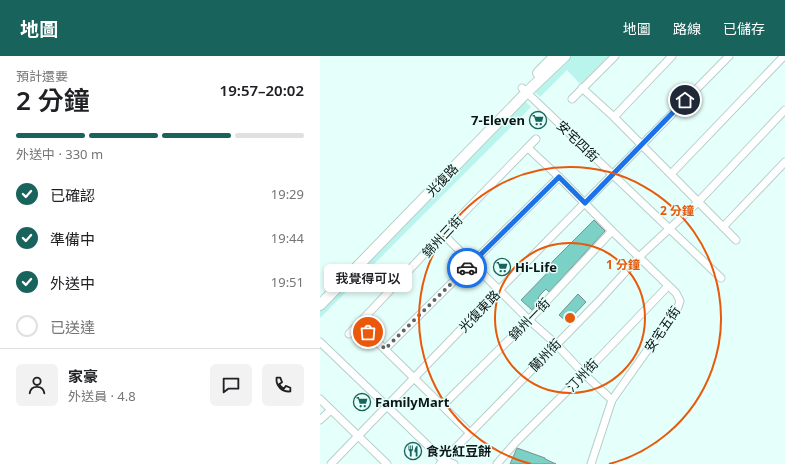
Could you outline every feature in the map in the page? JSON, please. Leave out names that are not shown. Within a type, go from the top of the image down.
[{"type":"street","name":"光復路","points":[[320,305],[555,56]]},
{"type":"street","name":"光復路","points":[[320,296],[524,90],[565,56]]},
{"type":"street","points":[[572,99],[615,56]]},
{"type":"street","points":[[614,117],[672,56]]},
{"type":"street","name":"光復東路","points":[[331,464],[499,290],[730,56]]},
{"type":"street","points":[[671,174],[781,59]]},
{"type":"street","points":[[582,88],[614,117],[736,240]]},
{"type":"street","name":"安宅四街","points":[[524,90],[721,278]]},
{"type":"street","name":"蘭州街","points":[[442,462],[598,302],[639,257],[698,202],[785,110]]},
{"type":"street","name":"錦州三街","points":[[349,334],[443,234],[536,139]]},
{"type":"street","name":"安宅五街","points":[[528,148],[676,293],[680,301],[678,307],[612,400],[591,464]]},
{"type":"street","points":[[723,227],[785,162]]},
{"type":"street","points":[[385,349],[559,177]]},
{"type":"street","name":"錦州一街","points":[[443,405],[529,320],[612,231]]},
{"type":"street","points":[[443,234],[612,400]]},
{"type":"street","name":"汀州街","points":[[497,464],[516,442],[584,374],[668,286]]},
{"type":"street","points":[[360,324],[470,432]]},
{"type":"street","points":[[320,342],[442,462],[454,464]]},
{"type":"street","points":[[320,399],[387,464]]},
{"type":"street","points":[[320,420],[331,410]]},
{"type":"shaded area","points":[[568,56],[613,56],[582,86],[567,70],[540,97],[533,90]]},
{"type":"shaded area","points":[[523,99],[531,107],[320,318],[320,307]]},
{"type":"building","points":[[594,220],[605,231],[549,292],[546,289],[541,294],[538,298],[540,300],[532,310],[521,300],[551,269],[548,266]]},
{"type":"building","points":[[578,294],[586,302],[567,322],[559,315]]},
{"type":"building","points":[[517,448],[545,458],[556,464],[510,464]]},
{"type":"way so far","points":[[368,332],[385,349],[467,268]]},
{"type":"place","name":"7-Eleven","points":[[538,120]]},
{"type":"place","name":"Hi-Life","points":[[502,267]]},
{"type":"place","name":"我覺得可以","points":[[368,332]]},
{"type":"place","name":"FamilyMart","points":[[362,402]]},
{"type":"place","name":"食光紅豆餅","points":[[413,451]]},
{"type":"route","points":[[467,268],[559,177],[585,203],[685,100]]}]
